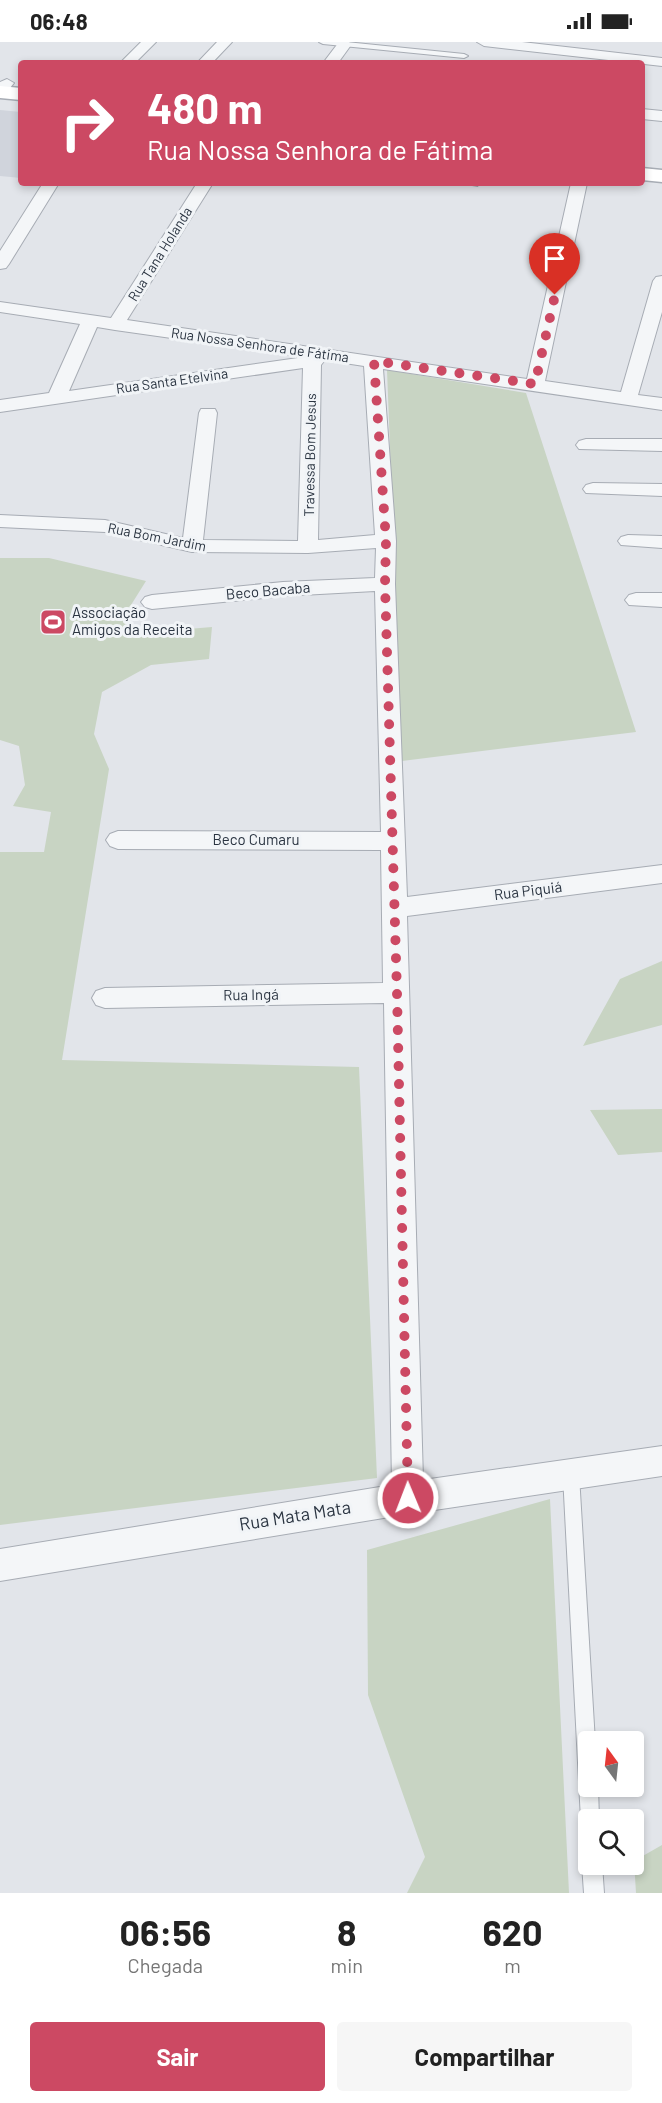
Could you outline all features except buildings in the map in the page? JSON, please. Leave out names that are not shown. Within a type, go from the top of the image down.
[{"type":"main road","points":[[645,163],[662,165]]},
{"type":"main road","points":[[645,174],[662,176]]},
{"type":"street","points":[[130,60],[149,42]]},
{"type":"street","points":[[207,60],[225,42]]},
{"type":"street","points":[[484,42],[643,60]]},
{"type":"street","points":[[332,60],[344,45]]},
{"type":"street","points":[[645,60],[662,62]]},
{"type":"street","points":[[645,114],[662,116]]},
{"type":"street","points":[[0,264],[49,186]]},
{"type":"street","name":"Rua Tana Holanda","points":[[115,325],[203,186]]},
{"type":"street","points":[[535,384],[578,186]]},
{"type":"street","points":[[628,399],[662,281]]},
{"type":"street","name":"Rua Nossa Senhora de Fátima","points":[[0,307],[662,404]]},
{"type":"street","points":[[56,398],[90,322]]},
{"type":"street","name":"Rua Santa Etelvina","points":[[0,406],[344,356]]},
{"type":"street","points":[[374,361],[386,541],[385,584],[408,1498]]},
{"type":"street","name":"Travessa Bom Jesus","points":[[308,547],[312,362]]},
{"type":"street","points":[[192,546],[208,413]]},
{"type":"street","points":[[586,445],[662,445]]},
{"type":"street","points":[[593,489],[662,490]]},
{"type":"street","name":"Rua Bom Jardim","points":[[0,521],[105,526],[192,546],[308,547],[386,541]]},
{"type":"street","points":[[628,541],[662,542]]},
{"type":"street","name":"Beco Bacaba","points":[[152,602],[283,589],[385,584]]},
{"type":"street","points":[[636,600],[662,600]]},
{"type":"street","name":"Beco Cumaru","points":[[118,840],[393,841]]},
{"type":"street","name":"Rua Piquiá","points":[[394,908],[662,874]]},
{"type":"street","name":"Rua Ingá","points":[[105,998],[397,993]]},
{"type":"street","name":"Rua Mata Mata","points":[[0,1565],[408,1498],[662,1461]]},
{"type":"lane","points":[[323,42],[464,56]]},
{"type":"lane","points":[[571,1475],[589,1809]]},
{"type":"lane","points":[[593,1875],[594,1893]]},
{"type":"shaded area","points":[[0,110],[18,112],[18,178],[0,176]]},
{"type":"green space","points":[[387,370],[526,393],[636,732],[402,761]]},
{"type":"green space","points":[[0,558],[49,558],[146,581],[131,605],[128,634],[212,627],[209,659],[151,665],[102,692],[94,734],[109,769],[62,1060],[359,1067],[377,1478],[0,1525],[0,852],[44,852],[51,812],[13,806],[25,785],[19,746],[0,740]]},
{"type":"green space","points":[[662,961],[662,1025],[583,1046],[620,979]]},
{"type":"green space","points":[[662,1109],[662,1152],[618,1155],[590,1110]]},
{"type":"green space","points":[[550,1499],[569,1893],[407,1893],[425,1857],[368,1695],[367,1550]]},
{"type":"green space","points":[[662,1845],[662,1893],[636,1893],[635,1875],[644,1875],[644,1855]]},
{"type":"place","name":"Associação Amigos da Receita","points":[[53,622]]},
{"type":"route","points":[[408,1498],[385,584],[386,541],[374,361],[535,384],[555,295]]}]
